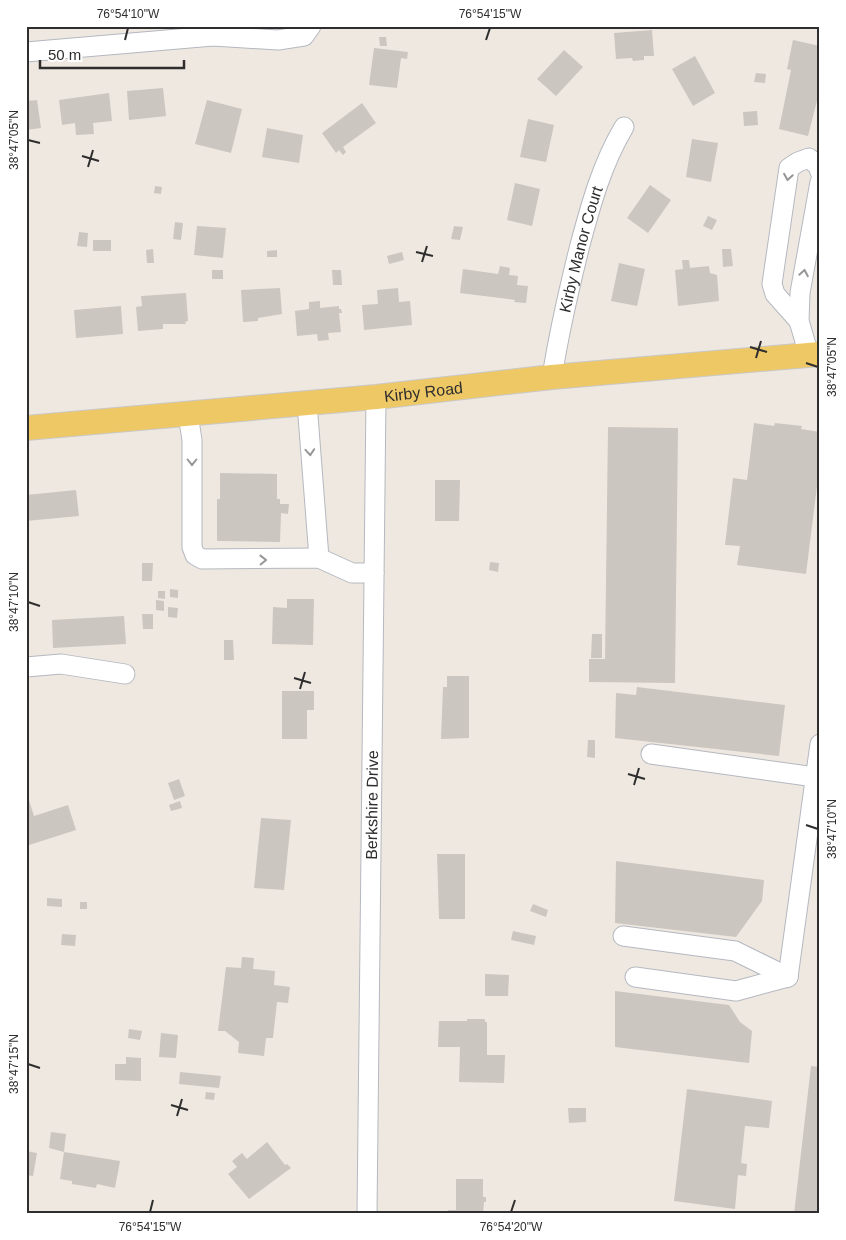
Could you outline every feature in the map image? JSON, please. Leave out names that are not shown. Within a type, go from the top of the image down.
[{"type":"main road","name":"Kirby Road","points":[[26,428],[376,397],[552,377],[815,354]]},
{"type":"street","points":[[26,52],[213,36],[278,40],[304,36],[311,26]]},
{"type":"street","name":"Kirby Manor Court","points":[[552,377],[563,312],[590,207],[604,165],[624,127]]},
{"type":"street","points":[[815,354],[799,321],[775,294],[772,284],[789,168],[809,158],[818,166],[820,172]]},
{"type":"street","points":[[799,321],[800,293],[820,182]]},
{"type":"street","name":"Berkshire Drive","points":[[367,1214],[376,397]]},
{"type":"street","points":[[307,403],[319,558]]},
{"type":"street","points":[[188,414],[192,440],[192,548],[196,555],[202,559],[219,561],[319,558],[352,573],[374,573]]},
{"type":"street","points":[[26,667],[61,664],[125,674]]},
{"type":"street","points":[[788,978],[811,869],[815,816],[815,777],[820,746]]},
{"type":"street","points":[[651,754],[815,777]]},
{"type":"street","points":[[622,936],[735,951],[788,978]]},
{"type":"street","points":[[634,977],[736,991],[788,978]]},
{"type":"building","points":[[652,30],[654,56],[644,56],[644,60],[633,61],[632,58],[616,59],[614,33]]},
{"type":"building","points":[[379,37],[386,37],[387,46],[380,46]]},
{"type":"building","points":[[793,40],[820,46],[820,89],[808,136],[779,129],[791,70],[787,69]]},
{"type":"building","points":[[374,48],[408,52],[407,59],[401,58],[397,88],[369,85]]},
{"type":"building","points":[[564,50],[583,67],[556,96],[537,79]]},
{"type":"building","points":[[695,56],[715,93],[693,106],[672,69]]},
{"type":"building","points":[[756,73],[766,74],[765,83],[754,82]]},
{"type":"building","points":[[163,88],[166,116],[129,120],[127,91]]},
{"type":"building","points":[[109,93],[112,121],[93,123],[94,134],[76,135],[75,123],[62,125],[59,100]]},
{"type":"building","points":[[37,100],[41,128],[26,130],[26,101]]},
{"type":"building","points":[[207,100],[242,109],[231,153],[195,144]]},
{"type":"building","points":[[362,103],[376,123],[343,147],[346,152],[343,155],[339,150],[336,153],[322,133]]},
{"type":"building","points":[[757,111],[758,125],[744,126],[743,112]]},
{"type":"building","points":[[528,119],[554,125],[546,162],[520,157]]},
{"type":"building","points":[[267,128],[303,135],[299,163],[262,157]]},
{"type":"building","points":[[692,139],[718,143],[711,182],[686,177]]},
{"type":"building","points":[[515,183],[540,189],[532,226],[507,220]]},
{"type":"building","points":[[650,185],[671,200],[648,233],[627,218]]},
{"type":"building","points":[[155,186],[162,187],[161,194],[154,193]]},
{"type":"building","points":[[708,216],[717,220],[712,230],[703,226]]},
{"type":"building","points":[[175,222],[183,223],[181,240],[173,239]]},
{"type":"building","points":[[197,226],[226,228],[223,258],[194,255]]},
{"type":"building","points":[[454,226],[463,227],[460,240],[451,239]]},
{"type":"building","points":[[79,232],[88,233],[87,247],[77,246]]},
{"type":"building","points":[[93,240],[111,240],[111,251],[93,251]]},
{"type":"building","points":[[153,249],[154,263],[147,263],[146,250]]},
{"type":"building","points":[[722,249],[731,249],[733,266],[723,267]]},
{"type":"building","points":[[277,250],[277,257],[267,257],[267,251]]},
{"type":"building","points":[[402,252],[404,260],[389,264],[387,256]]},
{"type":"building","points":[[682,260],[689,260],[690,268],[709,266],[710,273],[717,275],[719,301],[678,306],[675,270],[683,269]]},
{"type":"building","points":[[619,263],[645,269],[637,306],[611,301]]},
{"type":"building","points":[[500,266],[510,268],[509,275],[518,276],[517,285],[528,286],[526,303],[460,293],[463,269],[498,274]]},
{"type":"building","points":[[212,270],[223,270],[223,279],[212,279]]},
{"type":"building","points":[[332,270],[341,270],[342,285],[333,285]]},
{"type":"building","points":[[280,288],[282,314],[258,318],[258,321],[243,322],[241,290]]},
{"type":"building","points":[[398,288],[399,302],[410,301],[412,325],[364,330],[362,305],[378,304],[377,290]]},
{"type":"building","points":[[186,293],[188,321],[185,322],[186,324],[163,324],[163,329],[138,331],[136,307],[142,306],[141,296]]},
{"type":"building","points":[[320,301],[320,308],[339,306],[342,313],[339,313],[341,332],[328,333],[329,340],[318,341],[317,334],[297,336],[295,311],[309,309],[309,302]]},
{"type":"building","points":[[121,306],[123,334],[76,338],[74,310]]},
{"type":"building","points":[[754,423],[774,426],[775,423],[802,426],[801,429],[820,432],[820,462],[806,574],[737,565],[740,546],[725,545],[733,478],[747,480]]},
{"type":"building","points":[[608,427],[678,428],[675,683],[589,682],[589,659],[605,659]]},
{"type":"building","points":[[220,473],[277,474],[277,499],[280,499],[280,504],[289,504],[288,514],[281,513],[280,542],[217,541],[217,499],[220,499]]},
{"type":"building","points":[[435,480],[460,480],[459,521],[435,521]]},
{"type":"building","points":[[76,490],[79,516],[26,521],[26,495]]},
{"type":"building","points":[[490,562],[499,563],[498,572],[489,570]]},
{"type":"building","points":[[142,563],[153,563],[152,581],[142,581]]},
{"type":"building","points":[[170,589],[178,590],[178,598],[170,597]]},
{"type":"building","points":[[158,591],[165,591],[165,599],[158,598]]},
{"type":"building","points":[[287,599],[314,599],[313,645],[272,644],[273,607],[287,608]]},
{"type":"building","points":[[156,600],[164,601],[164,611],[156,610]]},
{"type":"building","points":[[168,607],[178,608],[177,618],[168,617]]},
{"type":"building","points":[[142,614],[153,614],[153,629],[143,629]]},
{"type":"building","points":[[124,616],[126,644],[53,648],[52,620]]},
{"type":"building","points":[[592,634],[602,634],[602,658],[591,658]]},
{"type":"building","points":[[224,640],[233,640],[234,660],[224,660]]},
{"type":"building","points":[[447,676],[469,676],[469,738],[441,739],[443,687],[447,687]]},
{"type":"building","points":[[637,687],[785,705],[779,756],[615,738],[616,693],[636,695]]},
{"type":"building","points":[[282,691],[314,691],[314,710],[307,710],[307,739],[282,739]]},
{"type":"building","points":[[588,740],[595,740],[595,758],[587,757]]},
{"type":"building","points":[[179,779],[185,796],[174,800],[168,783]]},
{"type":"building","points":[[26,791],[34,816],[68,805],[76,830],[26,846]]},
{"type":"building","points":[[180,801],[182,808],[171,811],[169,805]]},
{"type":"building","points":[[261,818],[291,820],[284,890],[254,888]]},
{"type":"building","points":[[437,854],[465,854],[465,919],[439,919]]},
{"type":"building","points":[[616,861],[764,880],[762,901],[736,937],[615,923]]},
{"type":"building","points":[[47,898],[62,899],[62,907],[47,906]]},
{"type":"building","points":[[80,902],[87,902],[87,909],[80,909]]},
{"type":"building","points":[[533,904],[548,910],[546,917],[530,911]]},
{"type":"building","points":[[513,931],[536,936],[534,945],[511,940]]},
{"type":"building","points":[[62,934],[76,935],[75,946],[61,945]]},
{"type":"building","points":[[242,957],[254,958],[253,969],[275,971],[274,985],[290,987],[288,1003],[277,1002],[273,1038],[266,1038],[264,1056],[238,1053],[239,1042],[225,1031],[218,1031],[226,967],[241,968]]},
{"type":"building","points":[[485,974],[509,975],[508,996],[485,996]]},
{"type":"building","points":[[615,991],[729,1005],[740,1022],[752,1031],[749,1063],[615,1047]]},
{"type":"building","points":[[467,1019],[485,1019],[485,1022],[487,1022],[487,1055],[505,1055],[504,1083],[459,1082],[460,1047],[438,1047],[439,1021],[467,1021]]},
{"type":"building","points":[[129,1029],[142,1031],[140,1040],[128,1038]]},
{"type":"building","points":[[161,1033],[178,1035],[176,1058],[159,1057]]},
{"type":"building","points":[[126,1057],[141,1058],[141,1081],[115,1080],[115,1064],[126,1064]]},
{"type":"building","points":[[811,1066],[820,1067],[820,1214],[794,1214]]},
{"type":"building","points":[[180,1072],[221,1076],[219,1088],[179,1084]]},
{"type":"building","points":[[687,1089],[772,1101],[769,1128],[745,1126],[741,1163],[747,1164],[746,1176],[738,1175],[735,1209],[674,1201]]},
{"type":"building","points":[[206,1092],[215,1093],[214,1100],[205,1099]]},
{"type":"building","points":[[568,1108],[586,1108],[586,1122],[569,1123]]},
{"type":"building","points":[[51,1132],[66,1134],[64,1152],[49,1148]]},
{"type":"building","points":[[267,1142],[285,1165],[287,1164],[291,1168],[249,1199],[228,1174],[237,1167],[232,1161],[242,1153],[247,1159]]},
{"type":"building","points":[[26,1151],[37,1153],[33,1176],[26,1175]]},
{"type":"building","points":[[64,1152],[120,1161],[115,1188],[97,1184],[96,1188],[72,1184],[72,1181],[60,1179]]},
{"type":"building","points":[[456,1179],[483,1179],[483,1197],[486,1197],[486,1202],[484,1202],[483,1214],[448,1214],[448,1210],[456,1210]]}]
